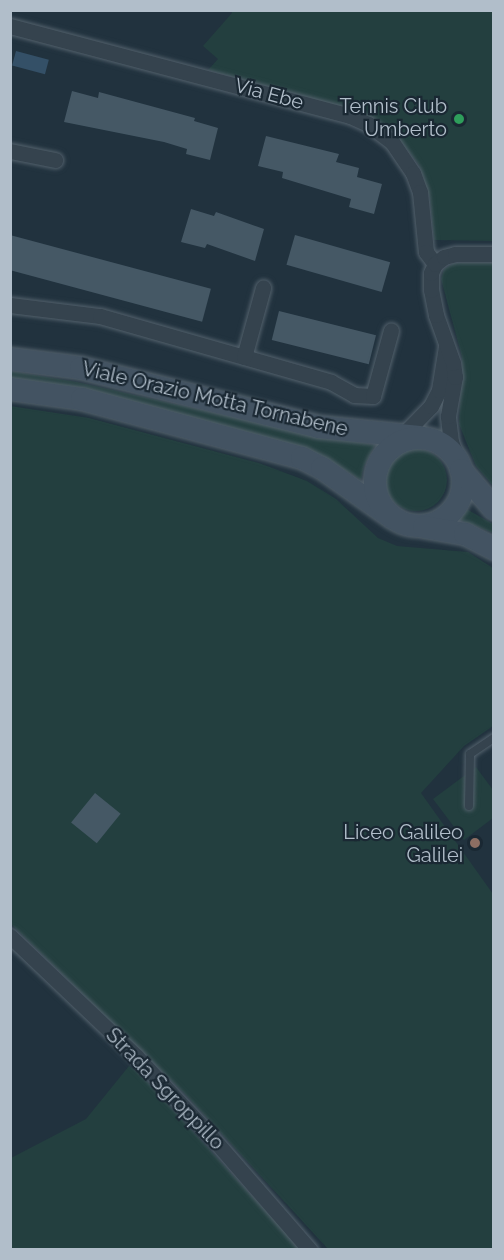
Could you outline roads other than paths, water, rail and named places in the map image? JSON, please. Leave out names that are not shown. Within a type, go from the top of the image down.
[{"type":"main road","name":"Viale Orazio Motta Tornabene","points":[[10,358],[81,368],[319,427],[405,440]]},
{"type":"main road","name":"Viale Orazio Motta Tornabene","points":[[10,389],[82,399],[302,458],[322,468],[404,522]]},
{"type":"main road","points":[[494,509],[443,444],[405,440],[377,466],[375,489],[385,510],[404,522],[465,534],[494,549]]},
{"type":"main road","points":[[404,522],[438,522],[456,506],[463,482],[459,465]]},
{"type":"street","name":"Via Ebe","points":[[10,27],[350,116],[368,124],[392,142],[413,173],[420,192],[426,252],[435,264]]},
{"type":"street","points":[[10,151],[55,160]]},
{"type":"street","points":[[459,465],[451,442],[448,416],[455,377],[453,363],[430,290],[431,273],[435,264],[455,254],[494,254]]},
{"type":"street","points":[[244,357],[264,288]]},
{"type":"street","points":[[10,305],[100,316],[331,382],[354,395],[373,396],[391,330]]},
{"type":"street","points":[[405,440],[431,406],[439,390],[447,347]]},
{"type":"street","name":"Strada Sgroppillo","points":[[10,936],[136,1056],[310,1250]]},
{"type":"lane","points":[[469,806],[470,754],[494,738]]},
{"type":"water","points":[[16,51],[49,60],[45,74],[12,65]]},
{"type":"place","name":"Tennis Club Umberto","points":[[459,119]]},
{"type":"place","name":"Liceo Galileo Galilei","points":[[475,843]]}]
